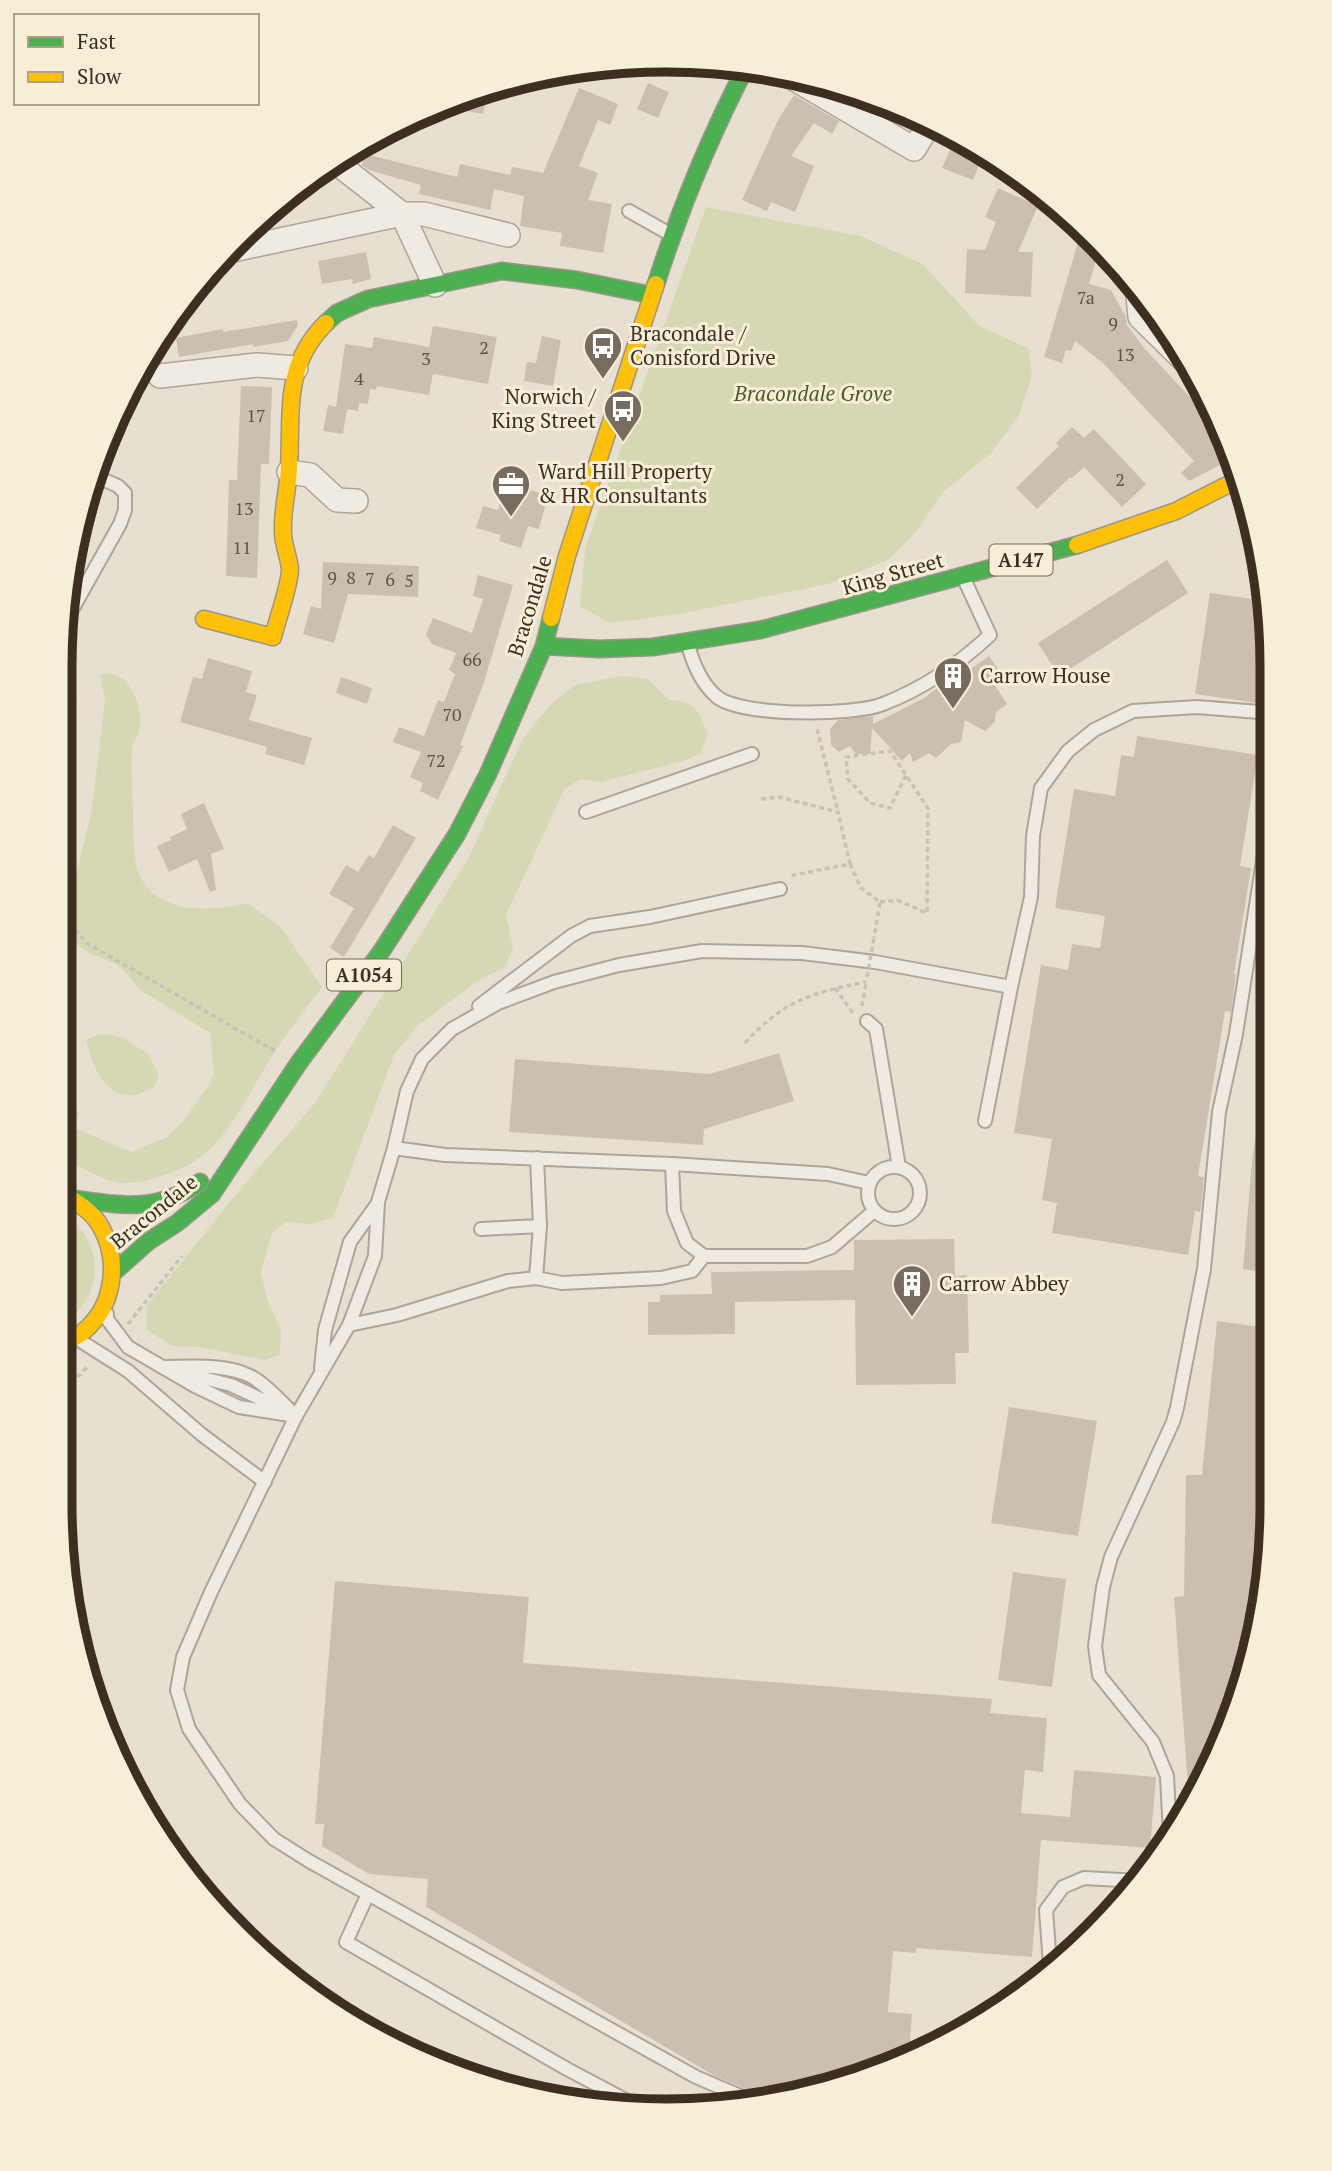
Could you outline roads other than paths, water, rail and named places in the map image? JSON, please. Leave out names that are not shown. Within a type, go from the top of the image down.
[{"type":"main road","name":"Bracondale","points":[[114,1272],[149,1241],[177,1223],[212,1194],[298,1064],[381,952],[457,834],[488,774],[544,646],[567,556],[671,234],[714,128],[741,77]]},
{"type":"main road","points":[[204,618],[274,637],[290,572],[283,536],[283,506],[289,472],[291,401],[296,368],[313,336],[337,313],[368,299],[502,271],[577,280],[651,295]]},
{"type":"main road","name":"King Street","points":[[544,646],[586,650],[688,644],[796,623],[961,566],[1134,526],[1198,501],[1231,483]]},
{"type":"main road","name":"Bracondale","points":[[72,1197],[134,1207],[159,1204],[186,1193],[212,1172],[265,1113]]},
{"type":"main road","points":[[72,1199],[94,1216],[111,1247],[114,1272],[109,1296],[97,1317],[72,1340]]},
{"type":"street","points":[[814,91],[914,149],[925,131]]},
{"type":"street","points":[[343,168],[402,214],[435,285]]},
{"type":"street","points":[[245,247],[402,214],[424,214],[508,235]]},
{"type":"street","points":[[1139,307],[1140,317],[1160,337]]},
{"type":"street","points":[[160,376],[257,365],[296,368]]},
{"type":"street","points":[[289,472],[310,475],[337,500],[356,501]]},
{"type":"lane","points":[[629,211],[671,234]]},
{"type":"lane","points":[[75,604],[120,524],[125,510],[125,493],[118,486],[102,479]]},
{"type":"lane","points":[[688,644],[694,665],[717,697],[751,709],[813,714],[880,706],[919,687],[970,654],[990,635],[970,597],[961,566]]},
{"type":"lane","points":[[985,1121],[1031,897],[1033,836],[1041,789],[1068,751],[1094,730],[1133,711],[1197,707],[1260,712]]},
{"type":"lane","points":[[586,811],[752,754]]},
{"type":"lane","points":[[1169,1820],[1167,1776],[1153,1742],[1098,1675],[1095,1646],[1103,1587],[1111,1557],[1177,1408],[1204,1269],[1219,1112],[1236,1034],[1260,881]]},
{"type":"lane","points":[[737,2095],[696,2077],[274,1839],[240,1804],[189,1728],[177,1690],[183,1657],[211,1592],[296,1416],[349,1325],[374,1256],[378,1202],[407,1091],[422,1059],[452,1028],[571,936],[590,926],[650,917],[779,884]]},
{"type":"lane","points":[[452,1028],[498,1003],[554,982],[619,965],[702,951],[802,953],[874,962],[1011,987]]},
{"type":"lane","points":[[867,1021],[876,1029],[900,1167]]},
{"type":"lane","points":[[394,1148],[445,1156],[673,1164],[828,1174],[869,1183]]},
{"type":"lane","points":[[536,1278],[540,1226],[537,1158]]},
{"type":"lane","points":[[673,1164],[674,1211],[687,1243],[704,1256],[807,1256],[832,1247],[874,1211]]},
{"type":"lane","points":[[887,1167],[900,1167],[911,1173],[919,1189],[918,1201],[913,1210],[904,1217],[893,1219],[882,1216],[874,1211],[868,1198],[869,1183],[876,1173],[887,1167]]},
{"type":"lane","points":[[321,1369],[325,1330],[350,1242],[378,1202]]},
{"type":"lane","points":[[481,1229],[540,1226]]},
{"type":"lane","points":[[349,1325],[397,1315],[508,1281],[536,1278],[562,1283],[661,1278],[692,1271],[704,1256]]},
{"type":"lane","points":[[109,1296],[107,1319],[128,1347],[239,1407],[296,1416]]},
{"type":"lane","points":[[72,1347],[109,1357],[201,1434],[265,1482]]},
{"type":"lane","points":[[162,1367],[203,1367],[244,1374],[296,1416]]},
{"type":"lane","points":[[1050,1959],[1046,1910],[1063,1887],[1084,1878],[1126,1880]]},
{"type":"lane","points":[[368,1894],[346,1942],[621,2097]]},
{"type":"place","name":"Bracondale / Conisford Drive","points":[[603,380]]},
{"type":"place","name":"Norwich / King Street","points":[[623,443]]},
{"type":"place","name":"Ward Hill Property & HR Consultants","points":[[511,518]]},
{"type":"place","name":"Carrow House","points":[[953,710]]},
{"type":"place","name":"Carrow Abbey","points":[[912,1318]]},
{"type":"park label","name":"Bracondale Grove","points":[[813,394]]}]
